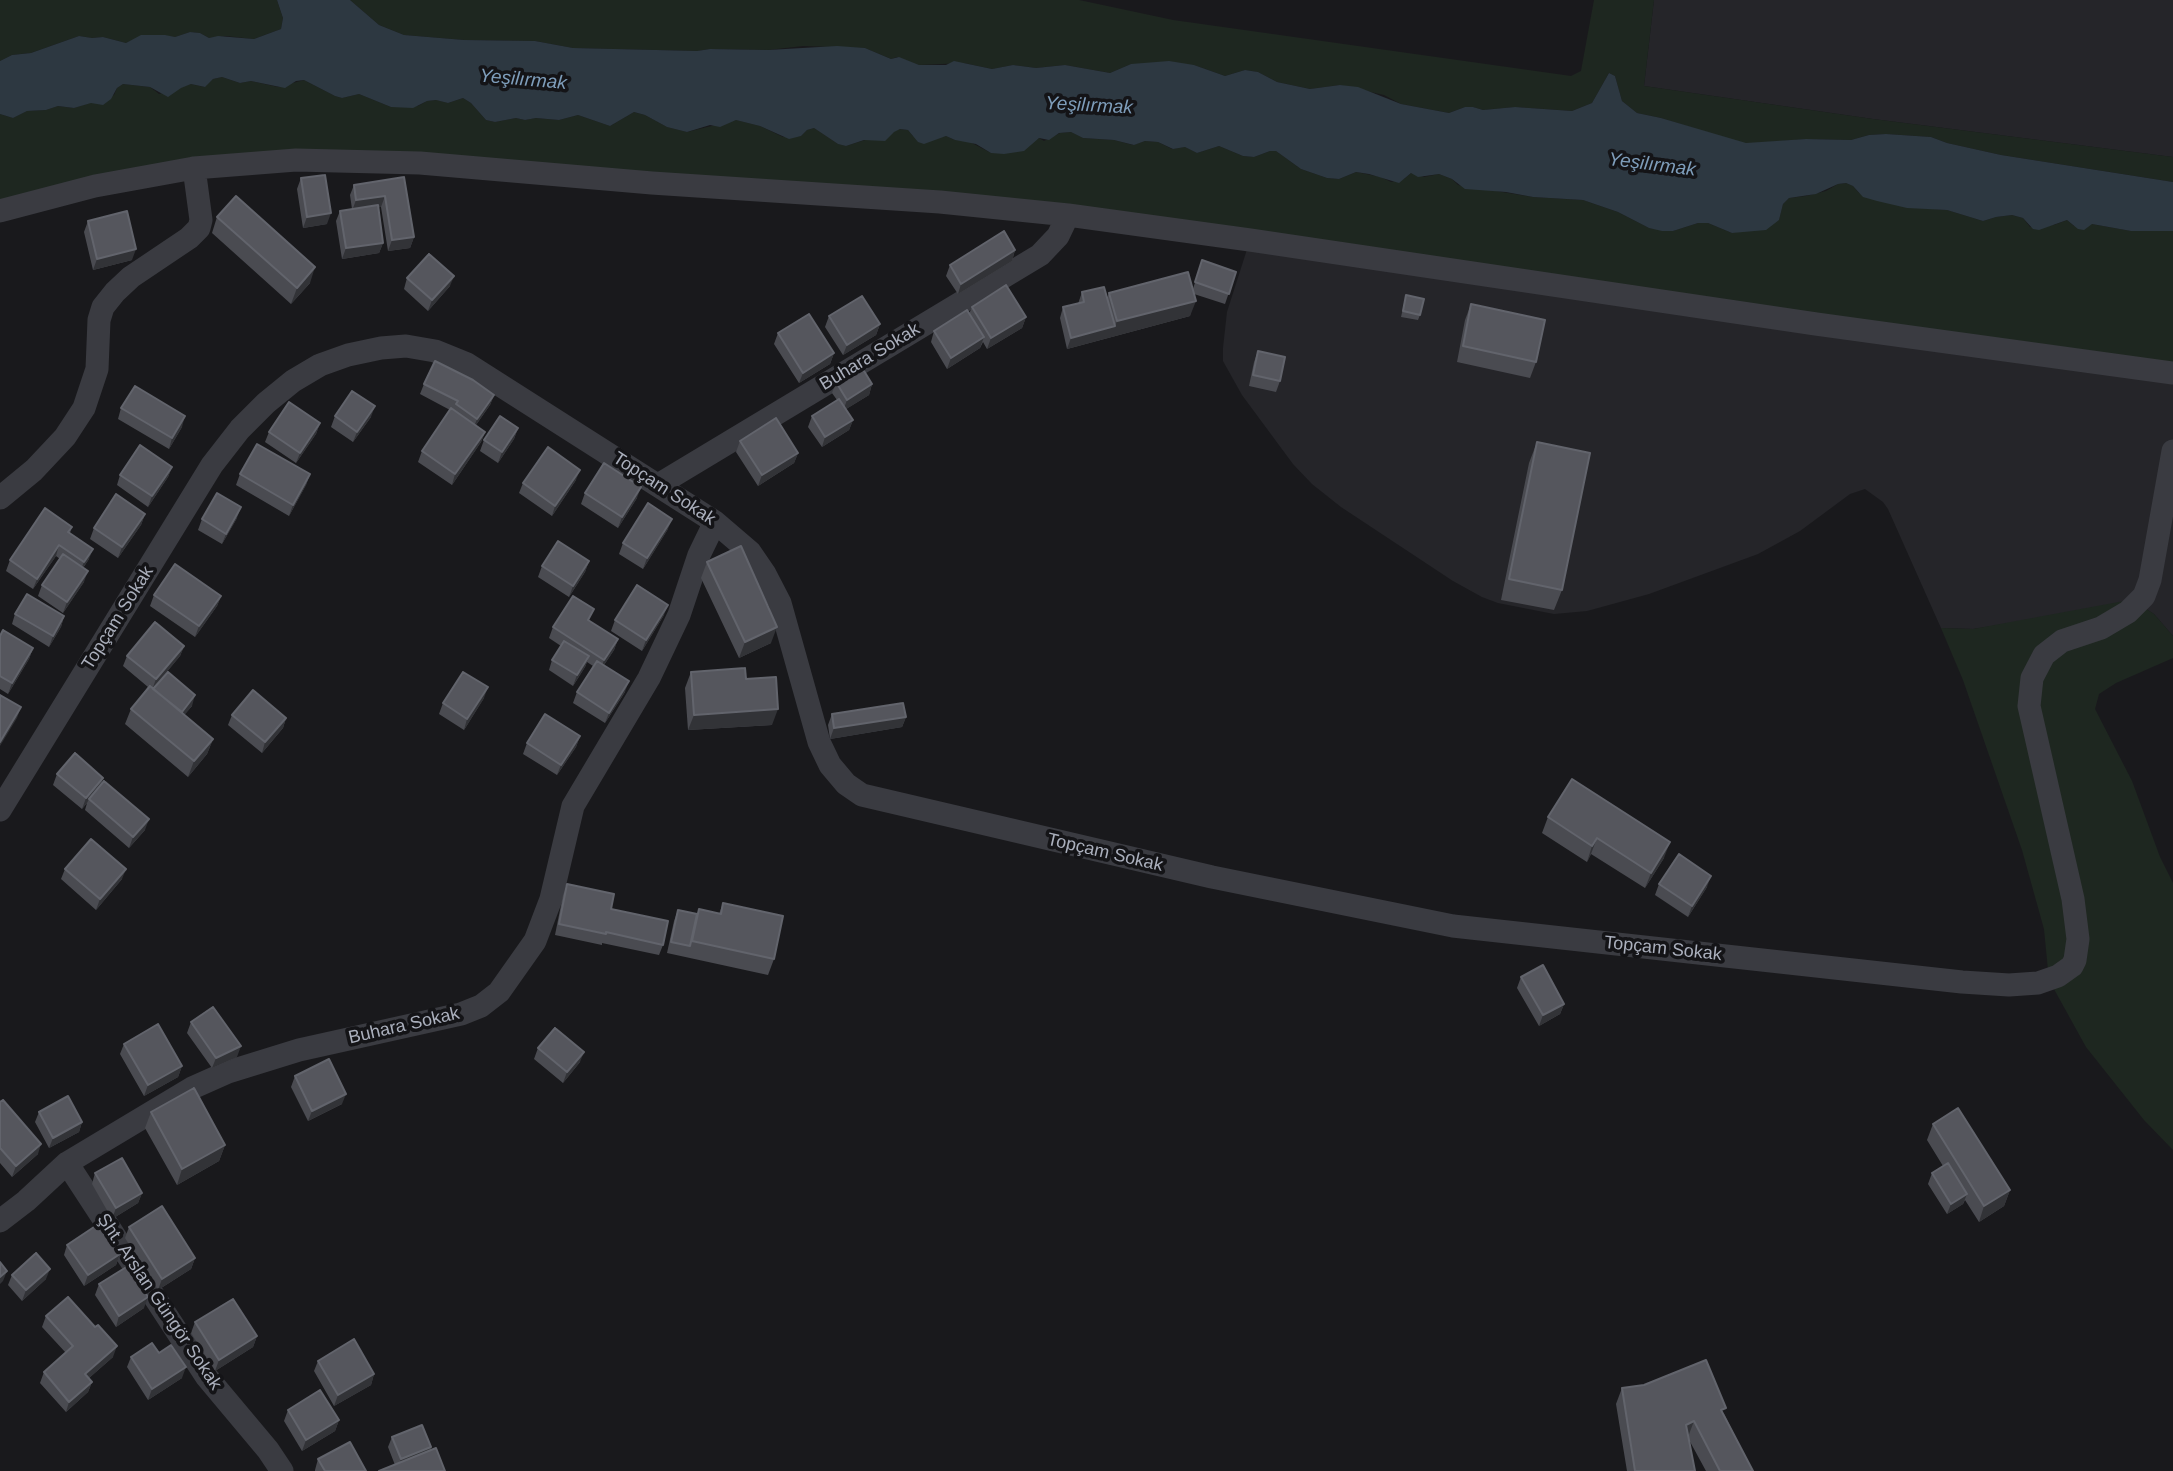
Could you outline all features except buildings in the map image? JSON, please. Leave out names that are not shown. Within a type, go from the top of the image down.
[{"type":"street","points":[[0,211],[95,186],[194,168],[296,160],[420,163],[652,183],[940,202],[1068,215],[2173,373]]},
{"type":"street","points":[[0,498],[34,470],[65,437],[83,408],[97,369],[99,320],[103,307],[114,292],[199,228],[201,220],[194,168]]},
{"type":"street","name":"Buhara Sokak","points":[[658,485],[1040,255],[1058,236],[1068,215]]},
{"type":"street","name":"Topçam Sokak","points":[[0,810],[212,465],[240,429],[293,382],[320,365],[348,355],[406,346],[435,351],[467,364],[715,522],[750,552],[780,603],[819,742],[830,765],[846,784],[862,795],[1212,877],[1453,926],[1962,982],[2024,985],[2049,980],[2072,966],[2078,939],[2073,899],[2029,706],[2032,678],[2044,655],[2062,640],[2101,628],[2128,612],[2144,596],[2150,580],[2173,451]]},
{"type":"street","name":"Buhara Sokak","points":[[0,1221],[67,1163],[169,1100],[228,1072],[299,1050],[461,1014],[481,1006],[499,992],[535,941],[551,899],[573,806],[649,678],[679,615],[699,555],[715,522]]},
{"type":"street","name":"Şht. Arslan Güngör Sokak","points":[[67,1163],[204,1372],[282,1471]]},
{"type":"shaded area","points":[[0,0],[277,0],[283,18],[281,29],[254,39],[226,36],[209,38],[190,32],[175,37],[160,35],[135,39],[126,43],[103,37],[79,36],[0,61]]},
{"type":"shaded area","points":[[350,0],[1079,0],[1173,20],[1571,76],[1581,71],[1594,0],[1654,0],[1644,86],[1873,119],[2173,157],[2173,182],[2001,155],[1931,137],[1886,134],[1851,140],[1806,139],[1746,144],[1637,113],[1622,101],[1615,76],[1609,73],[1592,103],[1572,111],[1515,107],[1483,110],[1465,107],[1449,113],[1401,104],[1384,95],[1340,85],[1310,89],[1277,82],[1258,72],[1245,70],[1225,76],[1194,65],[1131,64],[1110,73],[1065,65],[1036,68],[1013,65],[992,69],[964,63],[918,65],[897,57],[891,59],[865,48],[803,46],[768,50],[697,51],[573,48],[535,41],[464,40],[404,35],[379,25]]},
{"type":"shaded area","points":[[1654,0],[2173,0],[2173,157],[1873,119],[1644,86]]},
{"type":"shaded area","points":[[222,77],[240,83],[251,81],[278,87],[304,80],[335,96],[342,98],[359,94],[391,107],[418,106],[436,100],[448,103],[463,98],[486,120],[495,122],[516,118],[559,120],[578,115],[610,126],[634,112],[667,127],[687,132],[736,120],[760,126],[783,137],[801,136],[814,128],[838,144],[846,146],[900,129],[908,130],[913,136],[946,136],[968,141],[991,153],[1032,143],[1039,138],[1044,141],[1060,133],[1071,132],[1083,138],[1114,140],[1133,145],[1145,141],[1158,142],[1172,149],[1185,147],[1197,153],[1219,146],[1243,156],[1254,157],[1276,151],[1301,169],[1327,178],[1339,179],[1356,172],[1391,182],[1404,179],[1411,173],[1424,177],[1439,174],[1452,179],[1458,185],[1533,197],[1583,200],[1618,212],[1649,228],[1673,231],[1698,223],[1708,223],[1732,233],[1779,220],[1783,204],[1789,198],[1826,191],[1846,183],[1859,193],[1907,207],[1947,210],[1983,221],[2012,215],[2023,218],[2030,227],[2054,225],[2067,220],[2074,226],[2092,224],[2131,231],[2173,231],[2173,373],[1068,215],[296,160],[0,211],[0,114],[13,118],[27,111],[58,106],[74,108],[114,95],[117,88],[123,84],[150,87],[159,94],[191,84],[204,87],[213,79]]},
{"type":"shaded area","points":[[1250,240],[2173,373],[2173,636],[2154,614],[2137,603],[1973,629],[1941,628],[1888,509],[1865,489],[1850,494],[1800,531],[1758,554],[1649,594],[1587,611],[1554,614],[1498,603],[1482,597],[1453,581],[1341,507],[1312,484],[1293,464],[1242,395],[1223,361],[1223,348],[1227,312]]},
{"type":"shaded area","points":[[2124,601],[2137,603],[2154,614],[2173,636],[2173,658],[2116,683],[2099,694],[2095,709],[2132,781],[2160,857],[2173,883],[2173,1150],[2144,1120],[2086,1047],[2049,980],[2044,929],[2022,850],[1963,680],[1941,628],[1973,629]]},
{"type":"water","name":"Yeşilırmak","points":[[277,0],[350,0],[379,25],[404,35],[464,40],[535,41],[573,48],[697,51],[837,46],[865,48],[891,59],[899,57],[919,65],[946,65],[954,61],[992,69],[1013,65],[1036,68],[1065,65],[1110,73],[1131,64],[1169,61],[1194,65],[1225,76],[1245,70],[1258,72],[1277,82],[1310,89],[1340,85],[1358,87],[1401,104],[1449,113],[1465,107],[1483,110],[1515,107],[1572,111],[1592,103],[1609,73],[1615,76],[1622,101],[1637,113],[1746,143],[1806,139],[1851,140],[1886,134],[1931,137],[2001,155],[2173,182],[2173,231],[2131,231],[2092,224],[2084,230],[2078,229],[2067,220],[2039,230],[2033,229],[2023,218],[2012,215],[1983,221],[1947,210],[1907,208],[1877,201],[1863,197],[1853,186],[1846,183],[1816,194],[1789,198],[1783,204],[1779,220],[1766,230],[1732,233],[1708,223],[1698,223],[1673,231],[1662,231],[1583,200],[1465,189],[1452,179],[1439,174],[1418,177],[1411,173],[1399,183],[1356,172],[1339,179],[1327,178],[1301,169],[1276,151],[1254,157],[1243,156],[1219,146],[1197,153],[1185,147],[1173,149],[1158,142],[1145,141],[1134,145],[1114,140],[1083,138],[1071,132],[1059,133],[1049,140],[1039,138],[1024,151],[1004,154],[991,153],[976,144],[946,136],[924,144],[918,142],[908,130],[900,129],[885,141],[864,140],[846,146],[838,144],[814,128],[789,139],[760,126],[736,120],[720,127],[710,125],[687,132],[667,127],[634,112],[610,126],[578,115],[559,120],[516,118],[495,122],[486,120],[463,98],[448,103],[427,101],[413,108],[391,107],[359,94],[342,98],[335,96],[304,80],[296,81],[285,88],[251,81],[240,83],[222,77],[213,79],[205,87],[191,84],[168,97],[150,87],[123,84],[103,105],[91,103],[74,108],[58,106],[27,111],[13,118],[0,114],[0,61],[12,55],[31,53],[79,36],[103,37],[126,43],[141,35],[175,37],[190,32],[209,38],[218,36],[254,39],[281,29],[283,18]]}]
